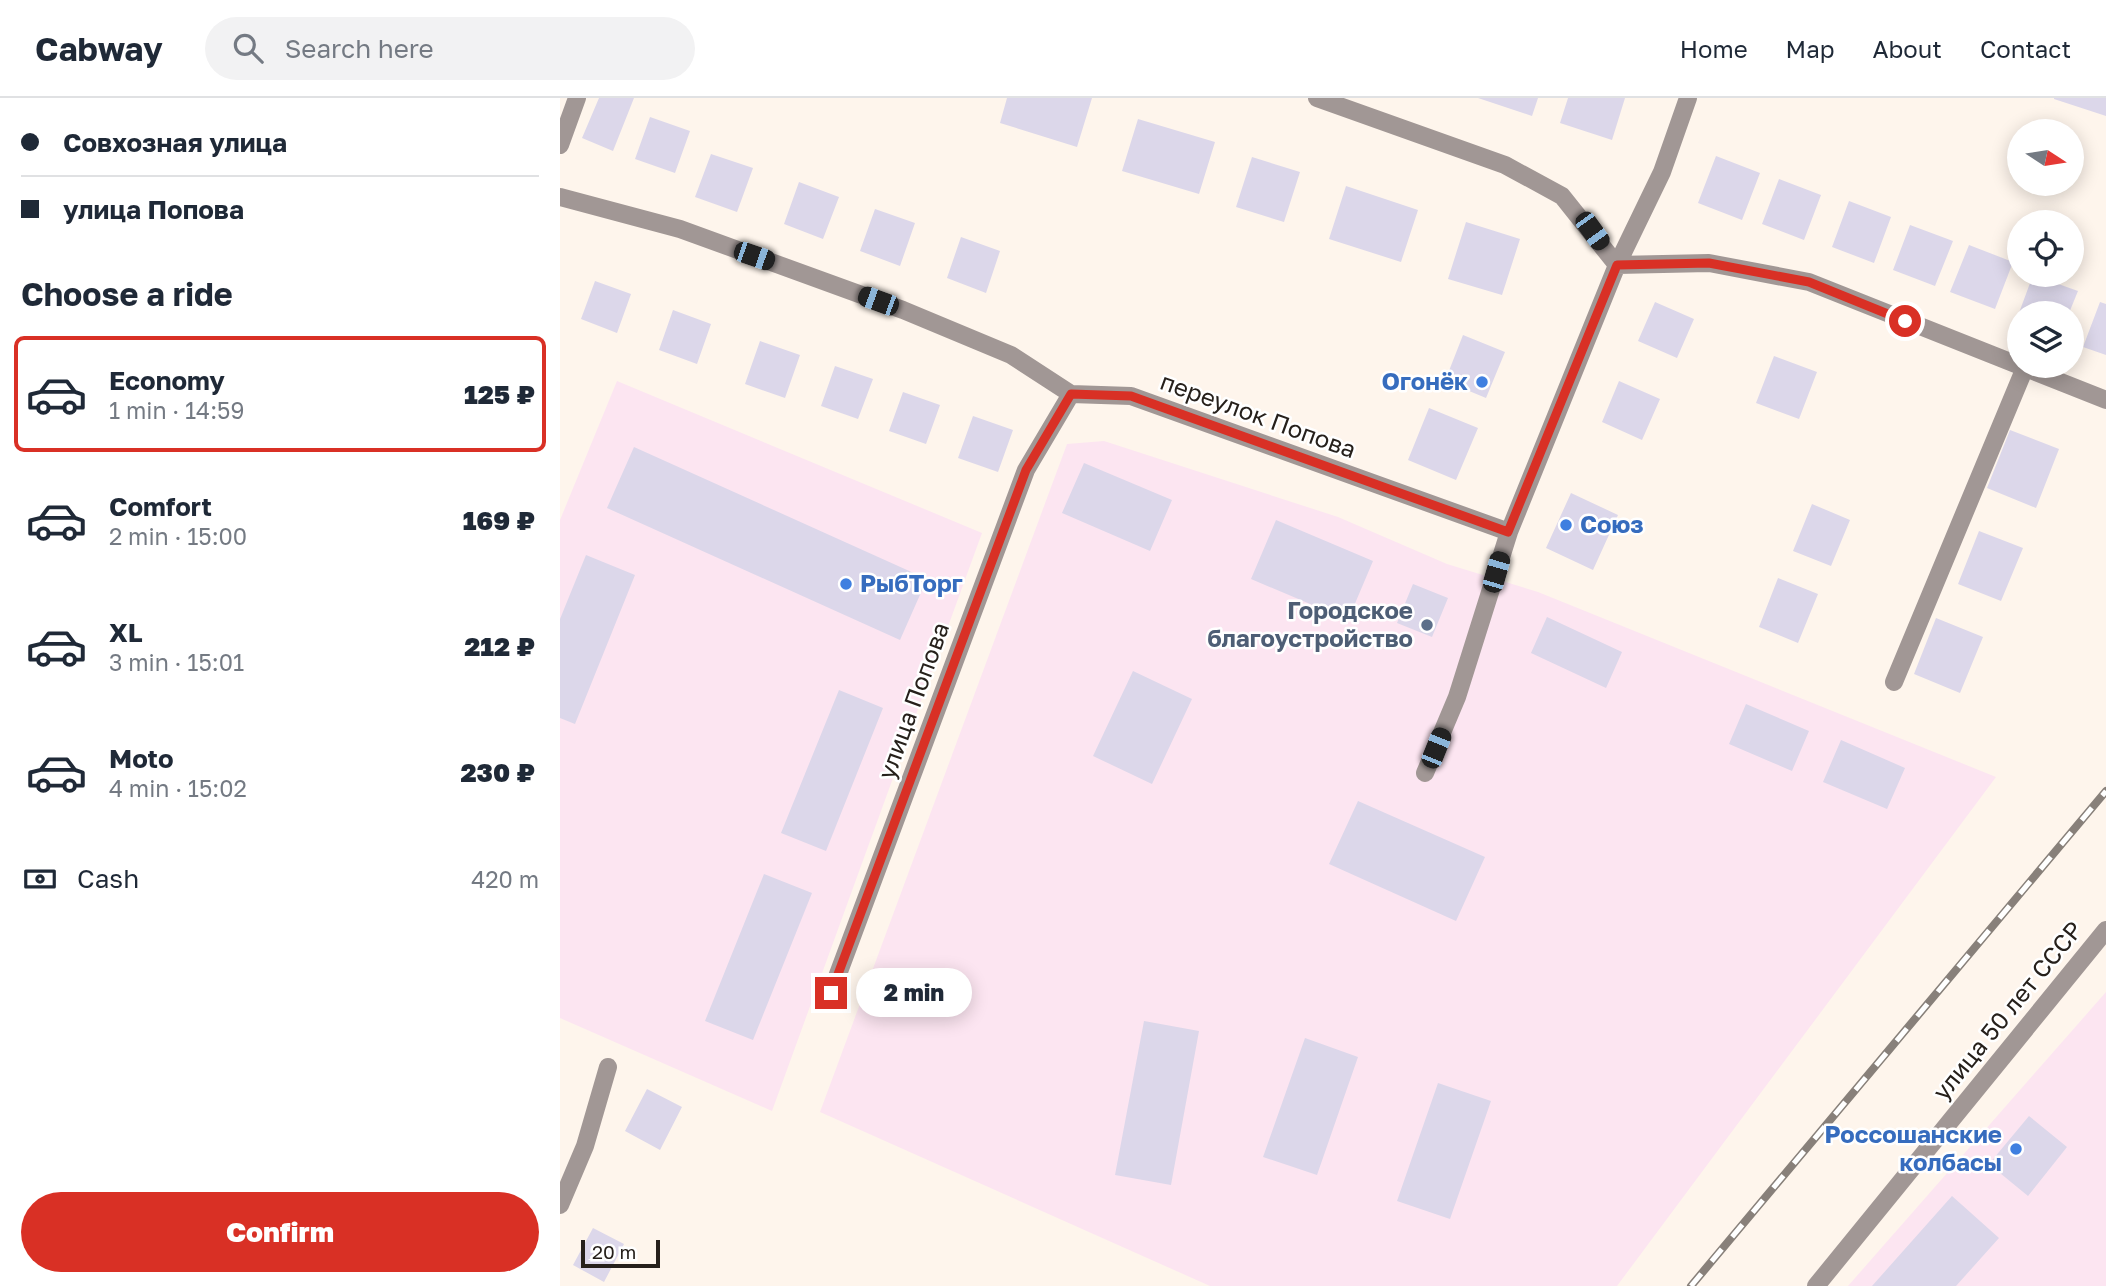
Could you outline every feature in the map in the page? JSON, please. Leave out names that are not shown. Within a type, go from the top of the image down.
[{"type":"street","points":[[560,145],[577,98]]},
{"type":"street","points":[[1317,98],[1504,165],[1562,196],[1617,265]]},
{"type":"street","points":[[1425,773],[1457,697],[1508,532],[1617,265],[1662,172],[1688,98]]},
{"type":"street","points":[[560,197],[680,229],[903,310],[1011,355],[1071,394]]},
{"type":"street","points":[[1617,265],[1709,263],[1809,282],[2007,363]]},
{"type":"street","points":[[1894,682],[2021,378]]},
{"type":"street","points":[[2046,378],[2106,400]]},
{"type":"street","name":"переулок Попова","points":[[1071,394],[1131,396],[1508,532]]},
{"type":"street","name":"улица Попова","points":[[831,993],[1026,470],[1071,394]]},
{"type":"street","name":"улица 50 лет СССР","points":[[1816,1286],[2106,930]]},
{"type":"street","points":[[560,1205],[585,1146],[608,1067]]},
{"type":"shaded area","points":[[617,381],[982,533],[772,1111],[560,1018],[560,520]]},
{"type":"shaded area","points":[[1104,441],[1338,517],[1447,564],[1538,592],[1996,777],[1617,1286],[1210,1286],[820,1112],[1067,444]]},
{"type":"shaded area","points":[[2106,992],[2106,1286],[1848,1286]]},
{"type":"building","points":[[599,98],[634,98],[613,151],[582,138]]},
{"type":"building","points":[[1007,98],[1092,98],[1077,147],[1000,123]]},
{"type":"building","points":[[1478,98],[1538,98],[1532,116]]},
{"type":"building","points":[[1568,98],[1625,98],[1612,140],[1560,123]]},
{"type":"building","points":[[2106,98],[2106,116],[2054,99]]},
{"type":"building","points":[[650,117],[690,131],[675,173],[635,159]]},
{"type":"building","points":[[1138,119],[1215,142],[1199,194],[1122,171]]},
{"type":"building","points":[[711,154],[753,168],[737,212],[695,197]]},
{"type":"building","points":[[1716,156],[1760,173],[1742,220],[1698,203]]},
{"type":"building","points":[[1252,157],[1300,172],[1284,222],[1236,207]]},
{"type":"building","points":[[1779,179],[1821,195],[1804,240],[1762,224]]},
{"type":"building","points":[[799,182],[839,197],[823,239],[784,224]]},
{"type":"building","points":[[1346,186],[1418,210],[1401,262],[1329,239]]},
{"type":"building","points":[[1849,201],[1891,217],[1874,263],[1832,247]]},
{"type":"building","points":[[875,209],[915,223],[900,266],[860,251]]},
{"type":"building","points":[[1466,222],[1520,239],[1502,295],[1448,279]]},
{"type":"building","points":[[1910,225],[1953,241],[1935,286],[1893,270]]},
{"type":"building","points":[[961,237],[1000,251],[986,293],[947,278]]},
{"type":"building","points":[[1969,245],[2007,260],[2007,278],[1995,309],[1950,292]]},
{"type":"building","points":[[595,281],[631,294],[617,333],[581,319]]},
{"type":"building","points":[[2029,287],[2067,287],[2078,291],[2074,301],[2023,301]]},
{"type":"building","points":[[1655,302],[1694,319],[1677,358],[1638,341]]},
{"type":"building","points":[[2100,302],[2106,304],[2106,355],[2084,347]]},
{"type":"building","points":[[673,310],[711,324],[697,364],[659,350]]},
{"type":"building","points":[[1463,335],[1505,352],[1486,398],[1445,381]]},
{"type":"building","points":[[760,341],[800,355],[785,398],[745,384]]},
{"type":"building","points":[[1774,356],[1817,372],[1799,419],[1756,403]]},
{"type":"building","points":[[835,366],[873,379],[858,419],[821,406]]},
{"type":"building","points":[[1619,381],[1660,399],[1642,440],[1602,422]]},
{"type":"building","points":[[903,392],[940,405],[926,444],[889,431]]},
{"type":"building","points":[[1429,408],[1478,428],[1456,480],[1408,460]]},
{"type":"building","points":[[973,416],[1013,430],[998,472],[958,458]]},
{"type":"building","points":[[2010,430],[2059,449],[2036,508],[1987,488]]},
{"type":"building","points":[[634,447],[927,579],[900,640],[607,508]]},
{"type":"building","points":[[1084,463],[1172,500],[1150,551],[1062,513]]},
{"type":"building","points":[[1571,493],[1618,515],[1593,570],[1546,548]]},
{"type":"building","points":[[1812,504],[1850,520],[1831,566],[1793,551]]},
{"type":"building","points":[[1276,520],[1373,561],[1348,620],[1251,579]]},
{"type":"building","points":[[1979,531],[2023,548],[2001,601],[1958,584]]},
{"type":"building","points":[[586,555],[635,575],[575,724],[560,718],[560,619]]},
{"type":"building","points":[[1778,578],[1818,594],[1798,643],[1759,627]]},
{"type":"building","points":[[1413,584],[1448,598],[1432,637],[1397,623]]},
{"type":"building","points":[[1547,617],[1622,652],[1606,688],[1531,653]]},
{"type":"building","points":[[1936,618],[1983,637],[1960,693],[1914,674]]},
{"type":"building","points":[[1133,671],[1192,699],[1152,784],[1093,756]]},
{"type":"building","points":[[839,690],[883,708],[826,851],[781,833]]},
{"type":"building","points":[[1746,704],[1809,731],[1792,771],[1729,744]]},
{"type":"building","points":[[1841,740],[1905,768],[1887,809],[1823,782]]},
{"type":"building","points":[[1358,801],[1485,857],[1456,921],[1329,864]]},
{"type":"building","points":[[764,874],[812,893],[753,1040],[705,1021]]},
{"type":"building","points":[[1144,1021],[1199,1031],[1171,1185],[1115,1175]]},
{"type":"building","points":[[1305,1038],[1358,1057],[1317,1175],[1263,1157]]},
{"type":"building","points":[[1438,1083],[1491,1101],[1450,1219],[1397,1201]]},
{"type":"building","points":[[647,1089],[682,1107],[660,1150],[625,1131]]},
{"type":"building","points":[[2029,1116],[2067,1147],[2028,1196],[1989,1164]]},
{"type":"building","points":[[1952,1196],[1999,1238],[1956,1286],[1872,1286]]},
{"type":"building","points":[[593,1228],[624,1244],[604,1282],[573,1265]]},
{"type":"railway","points":[[1691,1286],[2106,791]]},
{"type":"place","name":"Огонёк","points":[[1482,382]]},
{"type":"place","name":"Союз","points":[[1566,525]]},
{"type":"place","name":"РыбТорг","points":[[846,584]]},
{"type":"place","name":"Городское благоустройство","points":[[1427,625]]},
{"type":"place","name":"Россошанские колбасы","points":[[2016,1149]]},
{"type":"route","points":[[831,993],[1026,470],[1071,394],[1131,396],[1508,532],[1617,265],[1709,263],[1809,282],[1905,321]]}]
